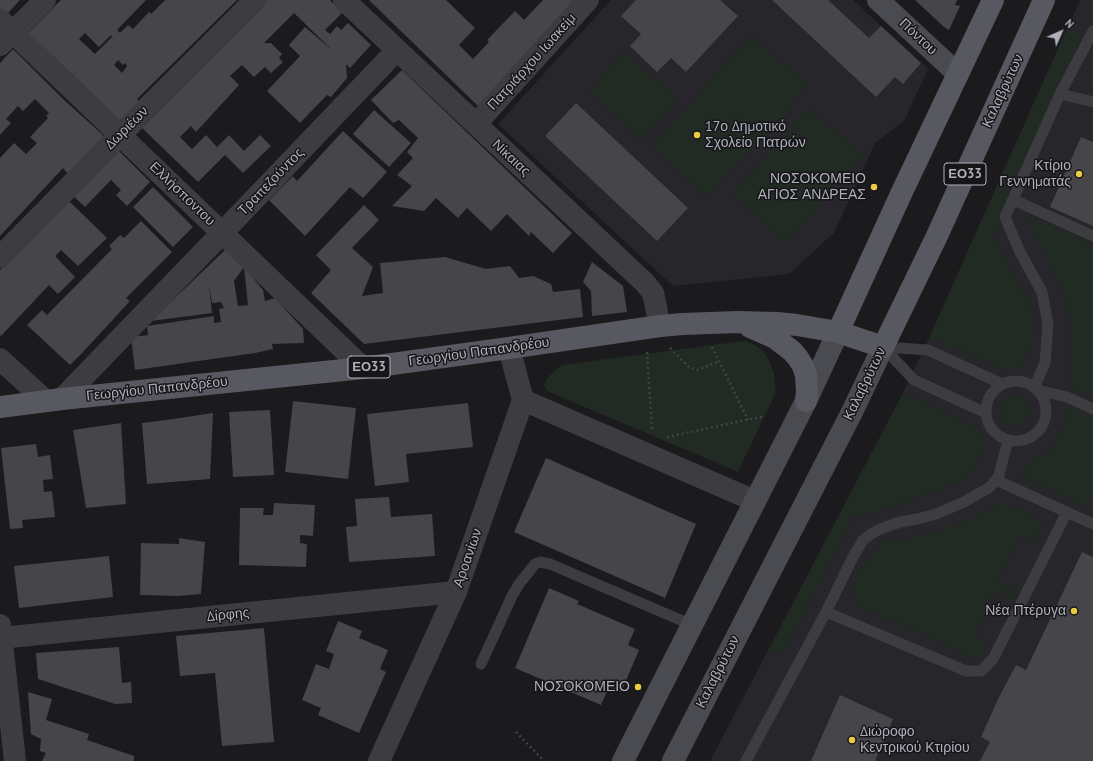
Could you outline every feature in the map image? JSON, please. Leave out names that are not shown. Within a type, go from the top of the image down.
[{"type":"main road","name":"Πόντου","points":[[878,0],[958,74]]},
{"type":"main road","points":[[623,761],[806,401],[901,194],[993,0]]},
{"type":"main road","name":"Καλαβρύτων","points":[[673,761],[846,423],[936,238],[1044,0]]},
{"type":"main road","points":[[738,322],[775,338],[792,351],[803,366],[806,375],[806,401]]},
{"type":"main road","name":"Γεωργίου Παπανδρέου","points":[[0,407],[363,368],[509,348],[663,335],[708,323],[738,322],[797,325],[838,332],[883,347]]},
{"type":"street","points":[[4,33],[45,0]]},
{"type":"street","name":"Δωριέων","points":[[0,258],[255,0]]},
{"type":"street","name":"Νίκαιας","points":[[344,0],[645,283],[653,293],[663,335]]},
{"type":"street","name":"Πατριάρχου Ιωακείμ","points":[[476,124],[588,0]]},
{"type":"street","name":"Ελλήσποντου","points":[[4,33],[120,135],[363,368]]},
{"type":"street","name":"Τραπεζούντος","points":[[54,400],[222,233],[397,50]]},
{"type":"street","points":[[509,348],[523,400],[755,501]]},
{"type":"street","points":[[0,358],[54,400]]},
{"type":"street","name":"Αροανίων","points":[[379,761],[456,592],[523,400]]},
{"type":"street","name":"Δίρφης","points":[[1,634],[456,592]]},
{"type":"street","points":[[1,634],[15,761]]},
{"type":"lane","points":[[1036,389],[1045,363],[1048,324],[1042,292],[1020,252],[1006,217],[1060,94],[1093,31]]},
{"type":"lane","points":[[1060,94],[1093,102]]},
{"type":"lane","points":[[1014,200],[1093,236]]},
{"type":"lane","points":[[883,347],[928,350],[1002,384]]},
{"type":"lane","points":[[883,347],[914,380],[986,413]]},
{"type":"lane","points":[[1036,389],[1043,398],[1046,407],[1042,426],[1036,434],[1027,439],[1018,441],[1008,440],[1001,437],[993,430],[989,424],[986,413],[990,396],[995,389],[1002,384],[1012,381],[1030,385],[1036,389],[1067,398],[1093,409]]},
{"type":"lane","points":[[746,761],[863,540],[880,529],[900,522],[936,514],[958,505],[990,487],[999,475],[1008,440]]},
{"type":"lane","points":[[996,480],[1093,524]]},
{"type":"lane","points":[[826,612],[966,671],[981,670],[993,659],[1067,512]]},
{"type":"lane","points":[[481,664],[512,596],[534,564],[540,562],[550,564],[692,625]]},
{"type":"path","points":[[663,335],[690,368],[698,370],[720,361]]},
{"type":"path","points":[[711,344],[748,420]]},
{"type":"path","points":[[647,347],[652,432]]},
{"type":"path","points":[[667,437],[765,416]]},
{"type":"path","points":[[516,732],[544,761]]},
{"type":"shaded area","name":"17ο Δημοτικό Σχολείο Πατρών","points":[[611,0],[853,0],[928,69],[904,121],[875,143],[834,233],[789,274],[673,286],[498,124]]},
{"type":"shaded area","points":[[1080,0],[1093,0],[1093,761],[710,761],[903,393],[930,336]]},
{"type":"shaded area","points":[[1068,26],[1082,36],[994,234],[1008,264],[1028,299],[1035,325],[1030,350],[1027,357],[1017,369],[1006,372],[930,336]]},
{"type":"shaded area","points":[[752,35],[808,86],[707,198],[651,146]]},
{"type":"shaded area","points":[[625,51],[678,100],[642,140],[589,92]]},
{"type":"shaded area","points":[[809,108],[863,156],[786,242],[732,194]]},
{"type":"shaded area","points":[[1031,215],[1093,244],[1093,399],[1074,391],[1069,387],[1072,363],[1070,323],[1067,305],[1061,287],[1028,220]]},
{"type":"shaded area","points":[[747,341],[763,351],[768,358],[774,373],[776,392],[738,472],[547,391],[544,384],[549,376],[562,365]]},
{"type":"shaded area","points":[[903,393],[978,427],[982,440],[982,450],[979,461],[969,474],[957,483],[882,511],[852,518],[782,656],[768,651]]},
{"type":"shaded area","points":[[1015,396],[1021,397],[1029,405],[1029,417],[1021,425],[1015,426],[1009,425],[1001,417],[1000,411],[1001,405],[1009,397]]},
{"type":"shaded area","points":[[1070,405],[1093,417],[1093,494],[1087,508],[1021,477],[1026,467],[1054,446]]},
{"type":"shaded area","points":[[999,504],[1008,504],[1018,507],[1044,522],[1034,545],[1019,537],[997,581],[1019,591],[1015,600],[993,591],[975,635],[989,642],[981,661],[856,604],[851,589],[859,570],[882,543],[937,531],[976,518]]},
{"type":"building","points":[[0,0],[20,0],[6,15],[0,9]]},
{"type":"building","points":[[61,0],[146,0],[117,30],[120,33],[128,25],[133,29],[149,12],[151,14],[165,0],[237,0],[137,99],[141,103],[118,126],[69,80],[81,67],[69,79],[26,35]],"holes":[[[85,33],[99,47],[111,35],[112,37],[95,54],[79,39]],[[118,60],[123,65],[125,63],[127,66],[122,73],[114,65]]]},
{"type":"building","points":[[265,0],[330,0],[342,13],[325,30],[330,34],[337,26],[341,30],[348,23],[371,45],[350,68],[346,64],[347,78],[331,97],[327,95],[300,123],[267,91],[300,56],[289,45],[305,27],[333,51],[294,13],[264,43],[271,43],[282,54],[279,58],[283,62],[271,73],[265,67],[254,77],[242,65],[230,76],[239,85],[196,132],[191,126],[180,137],[192,149],[206,135],[217,147],[229,135],[244,151],[260,135],[271,146],[243,173],[225,155],[198,182],[140,126]]},
{"type":"building","points":[[369,0],[446,0],[475,28],[459,45],[473,59],[489,42],[487,40],[515,11],[524,20],[543,0],[576,0],[478,106]]},
{"type":"building","points":[[636,0],[720,0],[738,16],[686,72],[671,58],[657,72],[630,46],[641,34],[621,16]]},
{"type":"building","points":[[772,0],[828,0],[869,38],[881,26],[921,63],[903,84],[895,77],[876,97]]},
{"type":"building","points":[[915,0],[957,0],[955,5],[960,6],[949,30]]},
{"type":"building","points":[[13,49],[62,98],[104,136],[68,174],[63,168],[0,236],[0,158],[14,143],[26,154],[37,143],[30,137],[48,118],[46,116],[49,113],[35,99],[23,111],[18,106],[6,119],[11,123],[0,135],[0,63]]},
{"type":"building","points":[[402,70],[572,233],[553,253],[531,232],[529,236],[507,214],[491,231],[467,208],[458,218],[436,198],[424,211],[392,206],[412,186],[397,175],[413,158],[407,152],[418,138],[399,120],[393,123],[371,100]]},
{"type":"building","points":[[576,103],[688,208],[657,241],[545,136]]},
{"type":"building","points":[[374,110],[411,143],[389,167],[353,134]]},
{"type":"building","points":[[343,131],[387,172],[363,198],[350,187],[305,236],[269,200],[293,176],[297,181]]},
{"type":"building","name":"Κτίριο Γεννηματάς","points":[[1081,137],[1093,142],[1093,226],[1050,207]]},
{"type":"building","points":[[114,146],[150,182],[127,206],[116,195],[121,190],[111,180],[85,207],[69,192]]},
{"type":"building","points":[[153,187],[193,227],[173,247],[133,207]]},
{"type":"building","points":[[68,200],[107,238],[78,266],[61,250],[55,256],[75,277],[58,294],[49,285],[1,336],[0,270]]},
{"type":"building","points":[[364,205],[379,220],[352,248],[373,267],[362,296],[383,293],[380,263],[445,257],[486,269],[510,266],[519,278],[533,276],[551,284],[553,292],[580,289],[583,317],[364,344],[311,293],[331,270],[316,255]]},
{"type":"building","points":[[141,221],[172,252],[126,298],[130,301],[70,365],[27,325],[42,310],[47,315],[112,249],[109,246],[120,235],[124,238]]},
{"type":"building","points":[[226,249],[244,267],[263,290],[265,301],[275,298],[303,329],[304,343],[272,344],[273,349],[255,353],[135,370],[131,337],[148,335],[147,326],[214,316],[214,323],[221,322],[219,309],[224,308],[221,302],[212,303],[209,285],[212,313],[151,321]],"holes":[[[244,267],[248,305],[238,306],[234,281]]]},
{"type":"building","points":[[592,262],[623,286],[627,312],[592,316],[591,291],[583,282]]},
{"type":"building","points":[[293,401],[356,408],[348,479],[285,472]]},
{"type":"building","points":[[468,403],[473,447],[406,454],[409,482],[375,486],[367,414]]},
{"type":"building","points":[[270,410],[274,475],[233,477],[229,412]]},
{"type":"building","points":[[213,413],[210,479],[147,484],[142,423]]},
{"type":"building","points":[[121,423],[126,504],[86,508],[73,430]]},
{"type":"building","points":[[36,444],[38,457],[50,455],[53,479],[43,480],[44,492],[52,491],[55,517],[22,520],[23,528],[10,529],[1,448]]},
{"type":"building","points":[[546,458],[696,524],[665,598],[514,532]]},
{"type":"building","points":[[389,497],[391,517],[432,514],[435,556],[349,562],[346,527],[357,526],[355,499]]},
{"type":"building","points":[[274,503],[315,505],[313,536],[300,535],[300,543],[307,544],[306,567],[239,565],[240,508],[264,508],[263,515],[273,515]]},
{"type":"building","points":[[179,538],[205,542],[201,594],[178,596],[140,595],[141,543],[179,544]]},
{"type":"building","name":"Νέα Πτέρυγα","points":[[1082,552],[1093,557],[1093,761],[980,761],[990,742],[981,737],[998,699],[1016,665],[1026,670]]},
{"type":"building","points":[[109,556],[113,597],[19,608],[14,566]]},
{"type":"building","points":[[549,588],[579,601],[577,604],[635,629],[628,645],[639,650],[621,692],[609,687],[601,705],[515,668]]},
{"type":"building","points":[[338,621],[362,631],[359,638],[388,650],[380,669],[386,672],[359,733],[318,715],[321,708],[302,700],[316,664],[329,669],[334,654],[326,651]]},
{"type":"building","points":[[264,628],[274,742],[222,746],[215,673],[180,676],[176,636]]},
{"type":"building","points":[[119,647],[122,683],[131,682],[132,703],[115,704],[38,679],[36,653]]},
{"type":"building","points":[[28,692],[52,699],[46,720],[89,734],[87,740],[134,756],[134,761],[42,761],[46,753],[40,751],[41,739],[31,734]]},
{"type":"building","name":"Διώροφο Κεντρικού Κτιρίου","points":[[840,695],[893,719],[875,761],[811,761]]},
{"type":"place","name":"17ο Δημοτικό Σχολείο Πατρών","points":[[697,135]]},
{"type":"place","name":"Κτίριο Γεννηματάς","points":[[1079,174]]},
{"type":"place","name":"ΝΟΣΟΚΟΜΕΙΟ ΑΓΙΟΣ ΑΝΔΡΕΑΣ","points":[[874,187]]},
{"type":"place","name":"Νέα Πτέρυγα","points":[[1074,611]]},
{"type":"place","name":"ΝΟΣΟΚΟΜΕΙΟ","points":[[638,687]]},
{"type":"place","name":"Διώροφο Κεντρικού Κτιρίου","points":[[852,740]]}]
